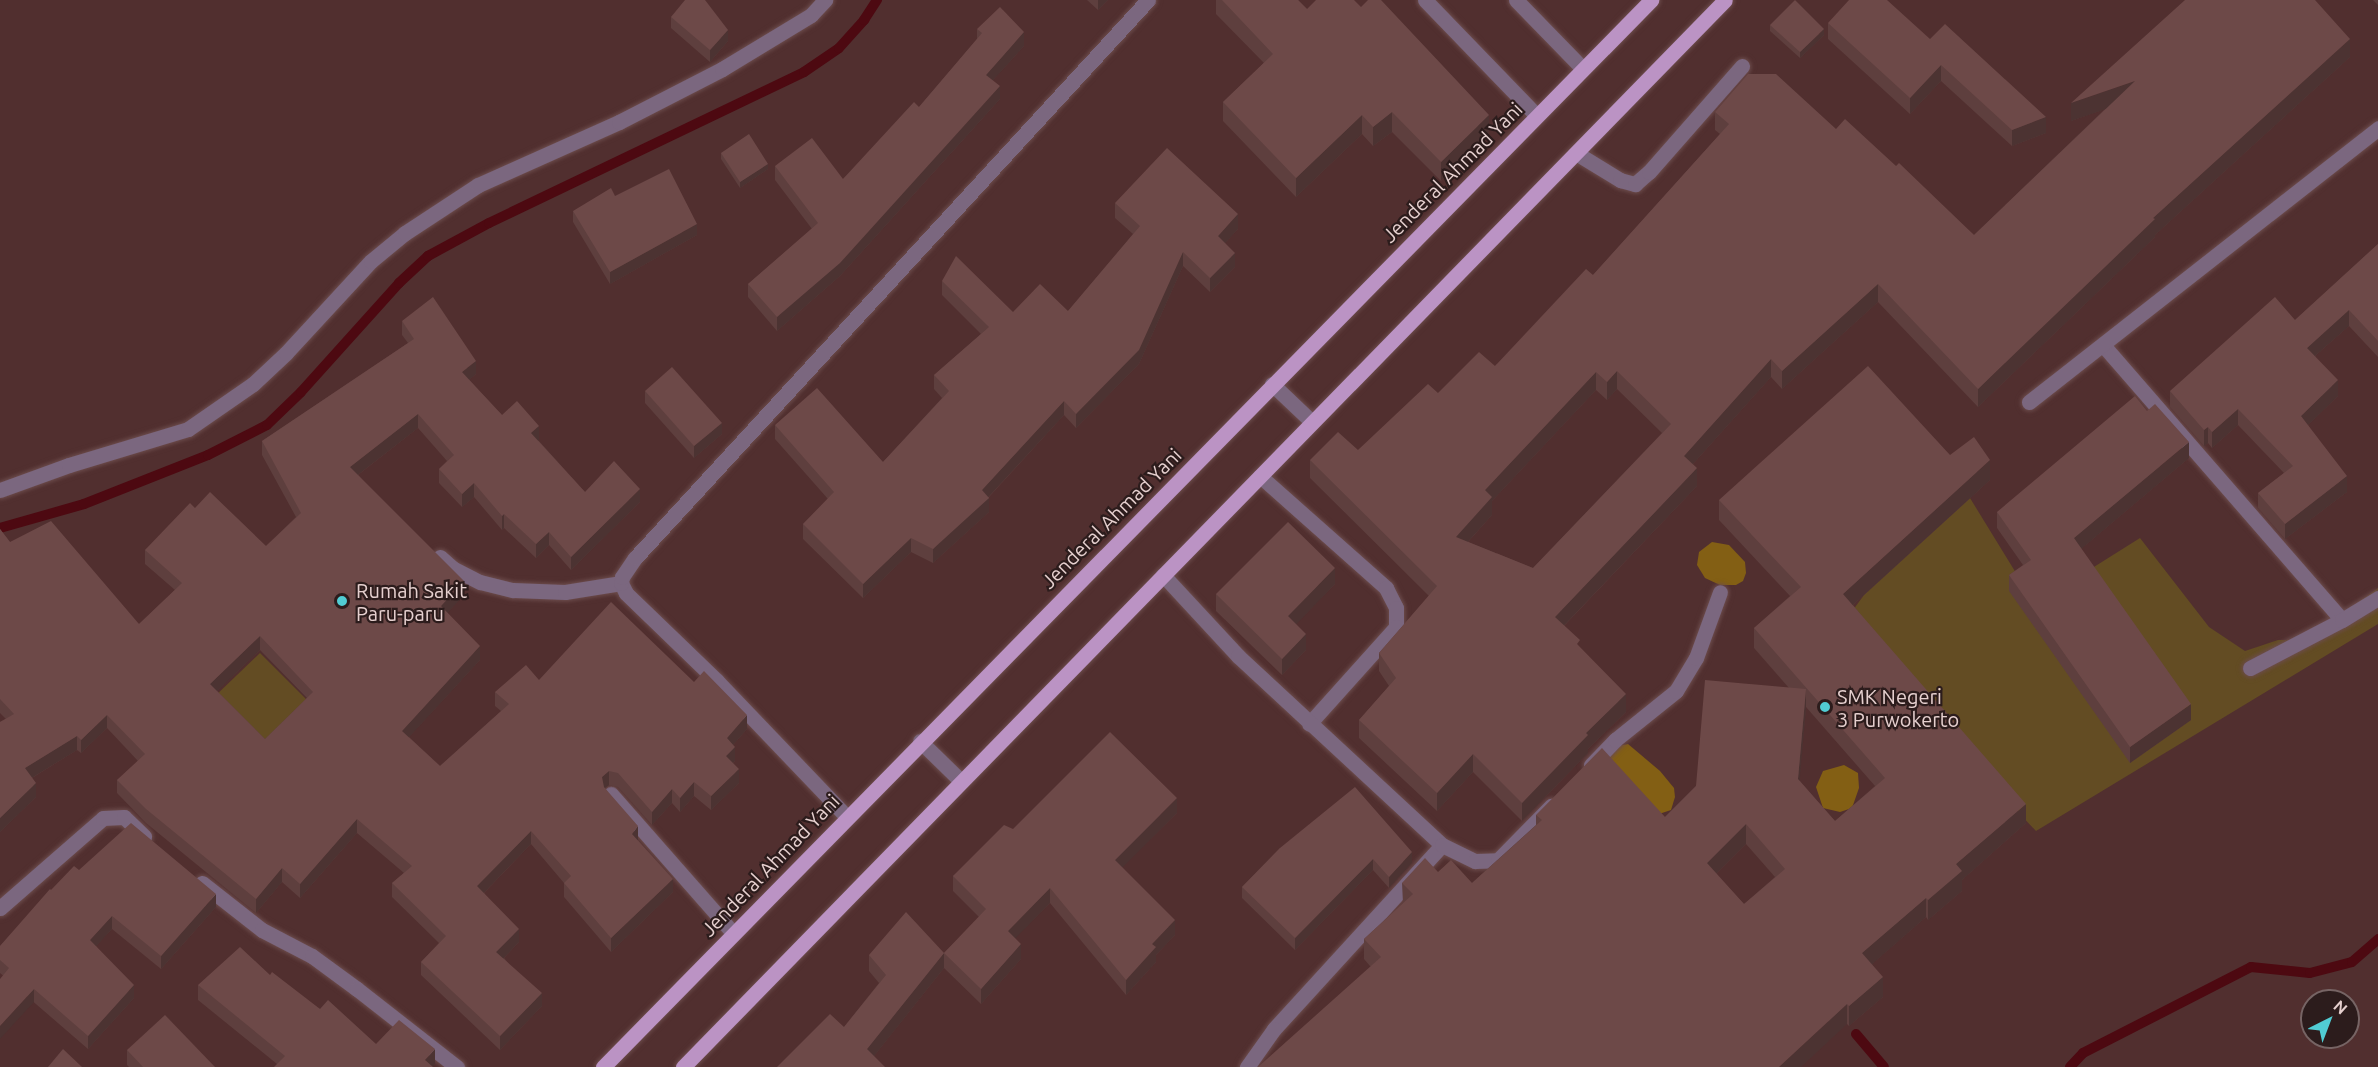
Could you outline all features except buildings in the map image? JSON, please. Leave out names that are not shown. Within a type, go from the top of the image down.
[{"type":"main road","name":"Jenderal Ahmad Yani","points":[[603,1067],[846,816],[1651,0]]},
{"type":"main road","points":[[683,1067],[1725,0]]},
{"type":"street","points":[[0,490],[69,465],[188,429],[252,384],[286,353],[370,261],[405,233],[478,185],[619,122],[722,69],[811,15],[825,0]]},
{"type":"street","points":[[846,816],[731,696],[626,593],[621,584],[622,577],[635,558],[1148,0]]},
{"type":"street","points":[[1425,0],[1537,116]]},
{"type":"street","points":[[1516,0],[1583,69]]},
{"type":"street","points":[[1576,153],[1620,180],[1635,184],[1649,172],[1742,66]]},
{"type":"street","points":[[2029,402],[2378,128]]},
{"type":"street","points":[[2103,345],[2342,620]]},
{"type":"street","points":[[1272,384],[1312,422]]},
{"type":"street","points":[[1260,476],[1386,588],[1396,608],[1396,627],[1309,724]]},
{"type":"street","points":[[440,557],[454,569],[480,582],[513,591],[565,592],[621,584]]},
{"type":"street","points":[[1163,575],[1238,656],[1442,845],[1475,861],[1498,860],[1565,792]]},
{"type":"street","points":[[1582,774],[1616,740],[1676,691],[1696,658],[1720,592]]},
{"type":"street","points":[[2250,668],[2342,620],[2378,598]]},
{"type":"street","points":[[920,741],[961,781]]},
{"type":"street","points":[[611,794],[734,933]]},
{"type":"street","points":[[0,908],[103,818],[124,817],[156,846]]},
{"type":"street","points":[[1247,1067],[1274,1029],[1442,845]]},
{"type":"street","points":[[193,876],[262,930],[312,956],[457,1067]]},
{"type":"shaded area","points":[[1970,498],[2035,604],[2140,538],[2209,627],[2245,651],[2278,640],[2306,639],[2378,588],[2378,624],[2036,831],[1872,657],[1853,610],[1864,595]]},
{"type":"shaded area","points":[[1712,542],[1729,545],[1745,562],[1746,573],[1743,581],[1736,585],[1720,585],[1705,578],[1697,565],[1699,552]]},
{"type":"shaded area","points":[[260,653],[313,706],[265,753],[212,699]]},
{"type":"shaded area","points":[[1628,744],[1660,771],[1674,788],[1675,797],[1671,810],[1653,816],[1607,755],[1618,746]]},
{"type":"shaded area","points":[[1844,765],[1858,773],[1859,788],[1852,808],[1840,812],[1823,808],[1816,787],[1823,771]]},
{"type":"waterway","points":[[0,528],[84,504],[208,455],[267,425],[301,392],[399,283],[428,256],[489,223],[804,72],[839,48],[864,20],[877,0]]},
{"type":"waterway","points":[[2070,1067],[2083,1053],[2251,967],[2310,973],[2352,962],[2378,939]]},
{"type":"waterway","points":[[1856,1034],[1884,1067]]},
{"type":"place","name":"Rumah Sakit Paru-paru","points":[[342,601]]},
{"type":"place","name":"SMK Negeri 3 Purwokerto","points":[[1825,707]]}]
